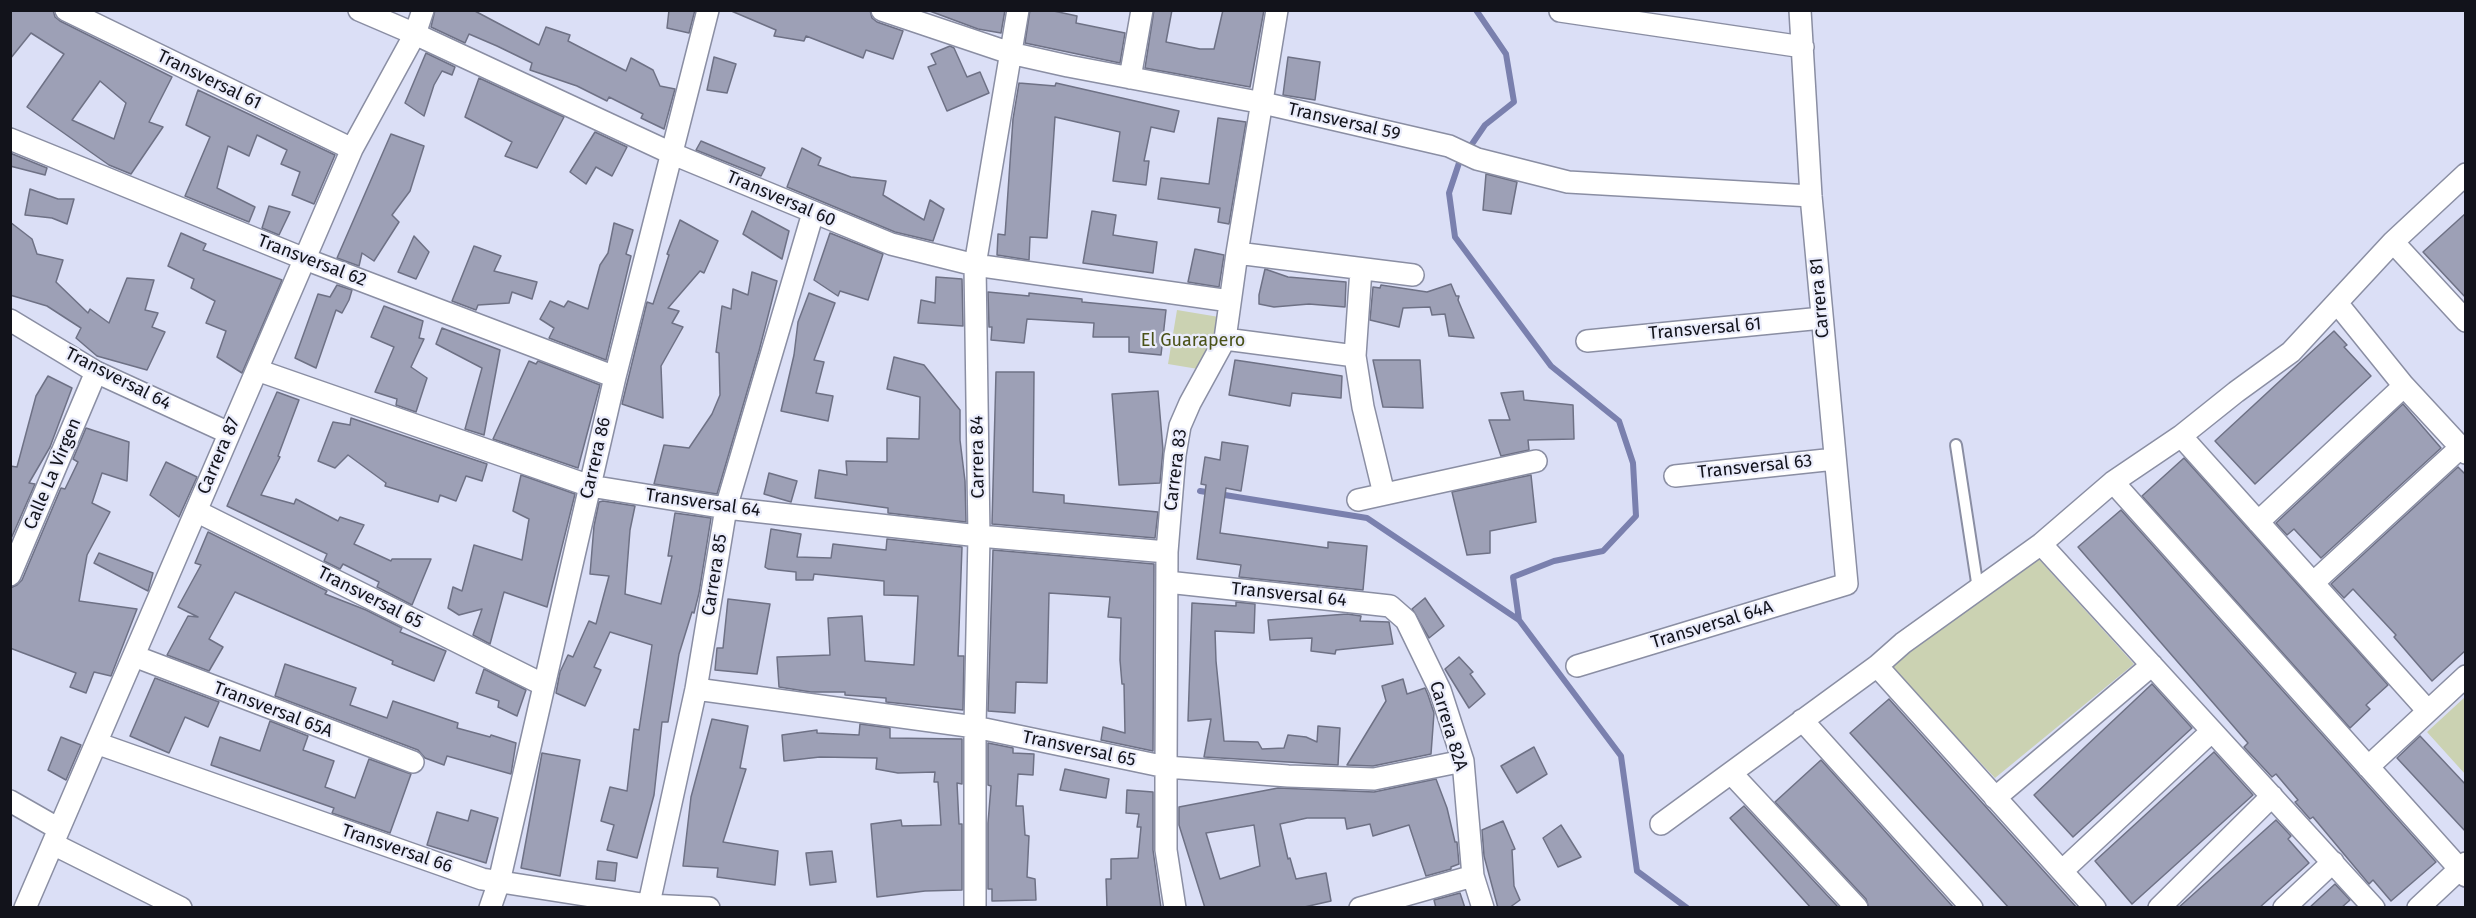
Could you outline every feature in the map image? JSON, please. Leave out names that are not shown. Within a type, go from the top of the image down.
[{"type":"street","name":"Transversal 61","points":[[66,10],[352,149]]},
{"type":"street","name":"Transversal 60","points":[[359,10],[416,34],[672,153],[891,244],[975,265],[1230,301]]},
{"type":"street","name":"Carrera 87","points":[[25,908],[352,149],[416,34],[423,10]]},
{"type":"street","name":"Carrera 86","points":[[490,908],[499,882],[615,377],[708,10]]},
{"type":"street","name":"Transversal 59","points":[[882,10],[1010,53],[1263,103],[1449,146],[1478,159],[1568,183],[1811,196]]},
{"type":"street","name":"Carrera 84","points":[[975,908],[975,727],[979,536],[975,265],[1018,10]]},
{"type":"street","points":[[1130,78],[1142,10]]},
{"type":"street","name":"Carrera 83","points":[[1175,908],[1166,850],[1167,552],[1180,426],[1225,339],[1236,253],[1277,10]]},
{"type":"street","name":"Carrera 81","points":[[1800,10],[1811,196],[1846,584]]},
{"type":"street","points":[[1565,11],[1803,47]]},
{"type":"street","name":"Transversal 62","points":[[10,139],[304,259],[615,377]]},
{"type":"street","points":[[1661,824],[1877,666],[1903,643],[2041,543],[2113,482],[2181,436],[2291,352],[2393,242],[2465,175]]},
{"type":"street","name":"Carrera 85","points":[[648,906],[696,689],[726,508],[813,213]]},
{"type":"street","points":[[2393,242],[2466,321]]},
{"type":"street","points":[[1236,253],[1413,275]]},
{"type":"street","points":[[1361,268],[1354,356],[1363,407],[1384,494]]},
{"type":"street","points":[[2313,583],[2463,451],[2404,386],[2337,303]]},
{"type":"street","name":"Transversal 61","points":[[1587,340],[1822,318]]},
{"type":"street","name":"Transversal 64","points":[[10,320],[96,372],[230,433]]},
{"type":"street","points":[[1225,339],[1354,356]]},
{"type":"street","name":"Transversal 64","points":[[256,370],[590,486],[726,508],[979,536],[1167,552]]},
{"type":"street","name":"Calle La Virgen","points":[[10,575],[96,372]]},
{"type":"street","points":[[2258,522],[2404,386]]},
{"type":"street","points":[[2181,436],[2428,711]]},
{"type":"street","name":"Transversal 63","points":[[1675,476],[1835,459]]},
{"type":"street","points":[[1358,500],[1536,461]]},
{"type":"street","points":[[2113,482],[2368,767],[2464,869],[2418,908]]},
{"type":"street","name":"Transversal 65","points":[[196,511],[544,685]]},
{"type":"street","points":[[2041,543],[2374,908]]},
{"type":"street","name":"Transversal 64","points":[[1167,582],[1372,603],[1390,606],[1406,620]]},
{"type":"street","name":"Transversal 64A","points":[[1577,666],[1846,584]]},
{"type":"street","name":"Carrera 82A","points":[[1406,620],[1440,690],[1463,761],[1473,876],[1483,908]]},
{"type":"street","name":"Transversal 65A","points":[[134,656],[413,762]]},
{"type":"street","points":[[1995,798],[2152,665]]},
{"type":"street","points":[[1877,666],[2095,908]]},
{"type":"street","points":[[2368,767],[2466,676]]},
{"type":"street","name":"Transversal 65","points":[[696,689],[975,727],[1166,767],[1288,776],[1374,779],[1463,761]]},
{"type":"street","points":[[1802,720],[1972,908]]},
{"type":"street","points":[[2062,871],[2212,731]]},
{"type":"street","name":"Transversal 66","points":[[96,743],[482,879],[648,906],[709,908]]},
{"type":"street","points":[[1731,773],[1857,908]]},
{"type":"street","points":[[2159,908],[2272,796]]},
{"type":"street","points":[[10,801],[56,837],[181,908]]},
{"type":"street","points":[[2284,908],[2333,862]]},
{"type":"street","points":[[1360,908],[1473,876]]},
{"type":"lane","points":[[1956,445],[1978,589]]},
{"type":"green space","name":"El Guarapero","points":[[1177,310],[1219,317],[1210,371],[1168,364]]},
{"type":"green space","points":[[2036,556],[2134,664],[1995,778],[1888,665]]},
{"type":"green space","points":[[2465,697],[2465,774],[2427,732]]},
{"type":"building","points":[[10,10],[53,10],[55,17],[60,21],[172,77],[149,122],[163,127],[131,174],[109,165],[27,107],[64,54],[31,33],[10,59]],"holes":[[[100,81],[126,103],[114,139],[72,120]]]},
{"type":"building","points":[[435,10],[473,10],[539,45],[546,27],[570,35],[568,41],[626,71],[631,58],[653,70],[660,86],[675,89],[664,129],[641,118],[643,114],[609,97],[607,101],[577,86],[530,70],[532,63],[497,46],[469,34],[465,43],[431,27]]},
{"type":"building","points":[[669,10],[695,10],[689,33],[667,28]]},
{"type":"building","points":[[729,10],[870,10],[872,18],[877,22],[903,31],[893,59],[866,50],[863,58],[806,36],[804,41],[774,36],[776,30]]},
{"type":"building","points":[[927,10],[1005,10],[1001,33],[978,29]]},
{"type":"building","points":[[1030,10],[1049,10],[1077,16],[1076,23],[1125,33],[1120,63],[1025,43]]},
{"type":"building","points":[[1154,10],[1172,10],[1166,42],[1200,49],[1214,49],[1223,10],[1264,10],[1250,87],[1145,68]]},
{"type":"building","points":[[950,46],[954,48],[967,77],[980,72],[989,93],[947,111],[928,67],[936,64],[931,54]]},
{"type":"building","points":[[426,53],[455,67],[452,75],[442,71],[434,85],[424,116],[405,103]]},
{"type":"building","points":[[714,57],[736,64],[727,93],[707,90]]},
{"type":"building","points":[[1288,57],[1320,62],[1315,100],[1283,95]]},
{"type":"building","points":[[479,78],[564,117],[537,168],[505,156],[512,142],[465,117]]},
{"type":"building","points":[[1019,83],[1055,86],[1056,83],[1179,111],[1174,132],[1151,127],[1144,161],[1149,161],[1146,185],[1113,181],[1120,132],[1055,117],[1047,238],[1030,237],[1029,260],[997,255],[998,234],[1005,235],[1013,119]]},
{"type":"building","points":[[198,90],[335,155],[314,204],[292,195],[300,172],[281,164],[287,150],[257,135],[249,156],[228,146],[217,188],[255,207],[249,222],[185,196],[210,137],[186,125]]},
{"type":"building","points":[[1218,118],[1246,122],[1229,224],[1218,222],[1220,208],[1158,199],[1161,178],[1209,184]]},
{"type":"building","points":[[595,132],[627,147],[612,176],[596,167],[586,184],[570,172]]},
{"type":"building","points":[[391,134],[424,146],[410,191],[392,215],[399,222],[374,261],[362,253],[359,266],[337,258]]},
{"type":"building","points":[[701,141],[765,168],[761,176],[696,150]]},
{"type":"building","points":[[802,148],[821,158],[818,165],[851,177],[886,181],[883,195],[924,220],[930,200],[944,209],[933,241],[895,232],[787,187]]},
{"type":"building","points":[[10,153],[47,168],[45,175],[10,166]]},
{"type":"building","points":[[1486,174],[1517,182],[1511,214],[1483,210]]},
{"type":"building","points":[[30,189],[58,199],[74,199],[67,224],[52,218],[25,215]]},
{"type":"building","points":[[269,206],[290,212],[279,235],[262,228]]},
{"type":"building","points":[[752,211],[789,231],[782,259],[743,234]]},
{"type":"building","points":[[1092,211],[1116,215],[1113,235],[1157,242],[1153,273],[1083,263]]},
{"type":"building","points":[[2466,213],[2466,298],[2423,252]]},
{"type":"building","points":[[680,220],[718,241],[704,273],[700,271],[668,308],[679,311],[672,323],[683,327],[661,366],[663,418],[622,404],[647,302],[653,304],[669,255],[667,254]]},
{"type":"building","points":[[10,222],[32,239],[37,254],[63,260],[56,282],[88,313],[90,309],[109,323],[127,278],[154,280],[145,310],[158,313],[152,327],[165,332],[147,370],[97,356],[76,338],[81,328],[47,306],[10,295]]},
{"type":"building","points":[[614,223],[633,230],[626,254],[631,256],[606,360],[549,338],[554,328],[540,319],[550,301],[564,307],[568,301],[588,309],[600,265],[608,253]]},
{"type":"building","points":[[181,233],[206,244],[203,250],[282,280],[242,373],[217,357],[226,331],[206,323],[215,301],[191,288],[194,279],[168,266]]},
{"type":"building","points":[[830,233],[883,254],[868,300],[840,291],[838,296],[814,280]]},
{"type":"building","points":[[414,236],[429,252],[416,279],[398,272]]},
{"type":"building","points":[[474,246],[501,256],[494,271],[537,282],[532,299],[512,292],[509,303],[478,305],[476,310],[452,301]]},
{"type":"building","points":[[1195,249],[1224,255],[1219,287],[1188,282]]},
{"type":"building","points":[[1265,269],[1288,277],[1346,282],[1345,307],[1309,304],[1274,307],[1259,304]]},
{"type":"building","points":[[752,272],[777,281],[717,494],[654,484],[664,445],[689,448],[712,414],[720,395],[719,353],[716,352],[722,306],[731,309],[733,289],[748,295]]},
{"type":"building","points":[[936,277],[962,279],[963,326],[918,323],[921,300],[935,303]]},
{"type":"building","points":[[1451,284],[1456,296],[1459,296],[1458,300],[1474,338],[1449,336],[1445,314],[1432,315],[1430,307],[1403,308],[1399,327],[1370,320],[1373,287],[1380,288],[1381,285],[1427,292]]},
{"type":"building","points":[[337,285],[352,290],[342,313],[336,310],[316,368],[295,358],[318,294],[330,297]]},
{"type":"building","points":[[988,292],[1029,296],[1029,293],[1082,299],[1082,302],[1166,310],[1161,355],[1129,352],[1129,337],[1093,337],[1094,323],[1027,319],[1024,343],[991,340],[992,327],[989,327]]},
{"type":"building","points":[[809,293],[835,303],[814,360],[824,362],[816,393],[833,396],[828,421],[781,411],[794,355],[798,322]]},
{"type":"building","points":[[384,306],[423,321],[419,338],[424,339],[411,367],[427,378],[416,412],[396,405],[397,399],[375,392],[394,347],[371,337]]},
{"type":"building","points":[[442,328],[500,350],[484,435],[465,429],[482,368],[436,344]]},
{"type":"building","points":[[2334,331],[2347,345],[2344,347],[2371,376],[2255,484],[2215,441]]},
{"type":"building","points":[[894,357],[924,365],[960,410],[966,522],[888,513],[888,508],[815,498],[819,470],[847,475],[846,461],[887,462],[887,438],[919,439],[920,397],[887,389]]},
{"type":"building","points":[[1235,360],[1342,376],[1341,398],[1292,393],[1290,406],[1229,395]]},
{"type":"building","points":[[1373,360],[1420,360],[1423,408],[1383,407]]},
{"type":"building","points":[[529,361],[536,364],[538,361],[600,385],[578,468],[493,439]]},
{"type":"building","points":[[996,372],[1034,372],[1033,492],[1064,495],[1064,503],[1158,512],[1155,538],[992,524]]},
{"type":"building","points":[[48,376],[72,388],[50,447],[29,483],[35,484],[10,541],[10,466],[17,467],[36,396]]},
{"type":"building","points":[[1158,391],[1163,450],[1160,483],[1119,485],[1112,394]]},
{"type":"building","points":[[1523,391],[1524,400],[1573,405],[1574,439],[1528,440],[1529,450],[1501,456],[1489,420],[1510,420],[1501,393]]},
{"type":"building","points":[[277,392],[299,400],[278,456],[280,457],[261,495],[294,504],[296,499],[338,521],[340,517],[364,525],[354,544],[391,561],[392,559],[431,559],[412,605],[377,587],[379,582],[343,564],[340,569],[324,561],[327,554],[227,506]]},
{"type":"building","points":[[2403,404],[2441,448],[2321,558],[2294,529],[2287,535],[2276,523]]},
{"type":"building","points":[[351,418],[487,464],[482,481],[466,476],[456,501],[440,495],[438,502],[385,486],[386,483],[348,455],[335,468],[318,461],[333,422],[350,425]]},
{"type":"building","points":[[86,428],[129,442],[127,481],[102,473],[92,503],[110,512],[87,555],[79,601],[137,609],[111,676],[94,672],[86,693],[70,687],[76,673],[10,648],[10,588],[22,580],[61,488],[65,489],[78,462],[73,459]]},
{"type":"building","points":[[1222,442],[1248,446],[1241,491],[1226,488],[1220,533],[1328,548],[1328,542],[1367,546],[1363,590],[1239,577],[1241,565],[1197,559],[1206,485],[1201,484],[1205,457],[1220,460]]},
{"type":"building","points":[[2184,458],[2388,685],[2366,705],[2370,709],[2350,728],[2142,496]]},
{"type":"building","points":[[166,462],[197,477],[179,517],[150,495]]},
{"type":"building","points":[[2458,467],[2466,475],[2466,650],[2432,681],[2394,637],[2396,635],[2353,589],[2344,598],[2331,584]]},
{"type":"building","points":[[769,473],[797,481],[791,502],[764,494]]},
{"type":"building","points":[[521,475],[575,494],[547,607],[504,592],[490,644],[473,635],[482,609],[459,615],[448,608],[453,587],[462,591],[474,545],[522,560],[529,519],[513,511]]},
{"type":"building","points":[[1531,475],[1536,522],[1490,531],[1490,553],[1467,555],[1452,492]]},
{"type":"building","points":[[599,502],[635,506],[630,530],[625,594],[661,604],[672,556],[668,556],[675,513],[711,518],[699,593],[679,654],[668,722],[662,722],[654,795],[637,858],[607,850],[614,825],[601,821],[610,787],[627,791],[634,729],[639,730],[652,645],[610,632],[594,667],[601,670],[585,706],[556,693],[560,672],[568,655],[573,657],[589,621],[596,624],[609,576],[590,574],[594,526]]},
{"type":"building","points":[[2121,510],[2436,862],[2391,901],[2373,880],[2369,884],[2313,817],[2310,819],[2295,802],[2298,800],[2276,774],[2272,777],[2244,747],[2248,743],[2078,547]]},
{"type":"building","points":[[771,529],[801,534],[797,557],[831,558],[833,544],[886,550],[887,539],[962,547],[958,656],[964,656],[963,710],[886,702],[886,698],[845,695],[845,692],[811,692],[779,687],[777,657],[830,655],[828,618],[862,616],[865,661],[914,665],[918,596],[884,595],[884,581],[814,574],[813,580],[796,580],[796,572],[768,569],[765,567]]},
{"type":"building","points":[[208,532],[327,591],[325,594],[366,610],[402,628],[400,632],[446,651],[434,681],[235,592],[209,639],[223,647],[209,671],[167,655],[188,616],[198,617],[178,607],[201,565],[195,563]]},
{"type":"building","points":[[993,550],[1154,564],[1153,751],[1101,740],[1103,727],[1125,733],[1124,684],[1122,684],[1120,660],[1121,618],[1108,617],[1110,597],[1049,593],[1047,683],[1016,682],[1015,713],[988,711]]},
{"type":"building","points":[[99,553],[153,573],[148,591],[94,563]]},
{"type":"building","points":[[1425,598],[1444,626],[1429,638],[1412,609]]},
{"type":"building","points":[[728,599],[770,604],[757,674],[715,670],[717,648],[723,648]]},
{"type":"building","points":[[1236,602],[1255,604],[1254,633],[1215,631],[1224,741],[1258,742],[1262,749],[1284,748],[1288,735],[1306,737],[1317,742],[1318,726],[1340,728],[1338,765],[1204,757],[1211,719],[1188,721],[1192,603],[1236,606]]},
{"type":"building","points":[[1347,614],[1361,616],[1360,621],[1389,622],[1393,644],[1336,650],[1335,654],[1311,651],[1312,638],[1270,640],[1268,620]]},
{"type":"building","points":[[1459,657],[1473,672],[1470,674],[1485,694],[1469,708],[1445,669]]},
{"type":"building","points":[[285,664],[356,688],[350,705],[387,718],[393,701],[458,723],[457,728],[516,743],[511,774],[447,756],[444,765],[425,758],[418,750],[275,696]]},
{"type":"building","points":[[484,669],[526,690],[517,716],[498,707],[499,701],[476,693]]},
{"type":"building","points":[[155,678],[219,702],[208,727],[185,717],[169,753],[130,736]]},
{"type":"building","points":[[1403,679],[1407,694],[1425,688],[1428,695],[1434,713],[1431,754],[1373,766],[1347,765],[1386,701],[1382,686]]},
{"type":"building","points":[[2152,684],[2192,728],[2073,837],[2034,795]]},
{"type":"building","points":[[1889,699],[2077,908],[2009,908],[1850,733]]},
{"type":"building","points":[[712,719],[748,726],[740,768],[746,769],[723,842],[778,851],[775,885],[717,877],[718,868],[683,866],[691,797]]},
{"type":"building","points":[[270,721],[308,736],[303,750],[334,761],[325,787],[355,798],[369,759],[411,774],[390,833],[332,813],[334,808],[211,765],[220,737],[260,751]]},
{"type":"building","points":[[860,724],[890,728],[890,738],[962,739],[962,784],[957,783],[959,824],[962,824],[962,890],[925,891],[877,897],[871,824],[901,820],[902,826],[941,825],[938,782],[934,782],[935,772],[898,773],[876,769],[877,758],[820,757],[784,761],[782,735],[817,730],[817,733],[859,735]]},
{"type":"building","points":[[2420,736],[2466,785],[2466,832],[2397,758]]},
{"type":"building","points":[[61,737],[81,745],[66,780],[48,770]]},
{"type":"building","points":[[988,743],[1013,748],[1013,753],[1034,754],[1033,775],[1018,774],[1016,806],[1023,806],[1025,835],[1029,836],[1027,877],[1035,879],[1036,900],[992,901],[992,889],[988,889],[988,823],[991,786],[988,785]]},
{"type":"building","points":[[1534,747],[1547,774],[1517,793],[1501,766]]},
{"type":"building","points":[[2214,752],[2253,795],[2132,904],[2095,861]]},
{"type":"building","points":[[542,753],[580,760],[560,876],[521,868]]},
{"type":"building","points":[[1821,760],[1954,908],[1869,908],[1866,899],[1775,802]]},
{"type":"building","points":[[1065,769],[1109,779],[1106,798],[1060,790]]},
{"type":"building","points":[[1436,779],[1447,808],[1455,842],[1457,842],[1459,864],[1451,869],[1426,876],[1409,825],[1373,836],[1370,824],[1347,829],[1345,818],[1307,818],[1280,824],[1288,859],[1290,858],[1296,879],[1326,873],[1331,901],[1300,908],[1205,908],[1179,825],[1179,807],[1278,788],[1374,792]],"holes":[[[1254,825],[1260,866],[1220,879],[1206,833]]]},
{"type":"building","points":[[1127,790],[1153,792],[1153,850],[1161,908],[1107,908],[1106,879],[1111,879],[1111,859],[1138,858],[1141,827],[1137,827],[1139,814],[1126,813]]},
{"type":"building","points":[[1744,806],[1839,908],[1811,908],[1730,818]]},
{"type":"building","points":[[471,810],[498,818],[486,863],[427,845],[437,812],[468,821]]},
{"type":"building","points":[[2276,820],[2291,836],[2288,839],[2309,863],[2259,908],[2178,908]]},
{"type":"building","points":[[1503,821],[1515,849],[1512,850],[1514,886],[1520,900],[1509,908],[1498,908],[1484,856],[1482,830]]},
{"type":"building","points":[[1561,825],[1581,857],[1558,867],[1543,838]]},
{"type":"building","points":[[832,851],[836,882],[810,885],[806,853]]},
{"type":"building","points":[[598,861],[617,863],[615,881],[596,879]]},
{"type":"building","points":[[2335,884],[2350,900],[2341,908],[2309,908]]},
{"type":"building","points":[[1460,893],[1465,908],[1436,908],[1434,900]]},
{"type":"waterway","points":[[1476,10],[1506,54],[1514,102],[1485,125],[1459,163],[1449,193],[1455,237],[1551,366],[1619,421],[1633,463],[1636,516],[1603,551],[1554,561],[1513,577],[1519,620]]},
{"type":"waterway","points":[[1200,491],[1367,518],[1519,620],[1621,756],[1637,871],[1687,908]]}]
